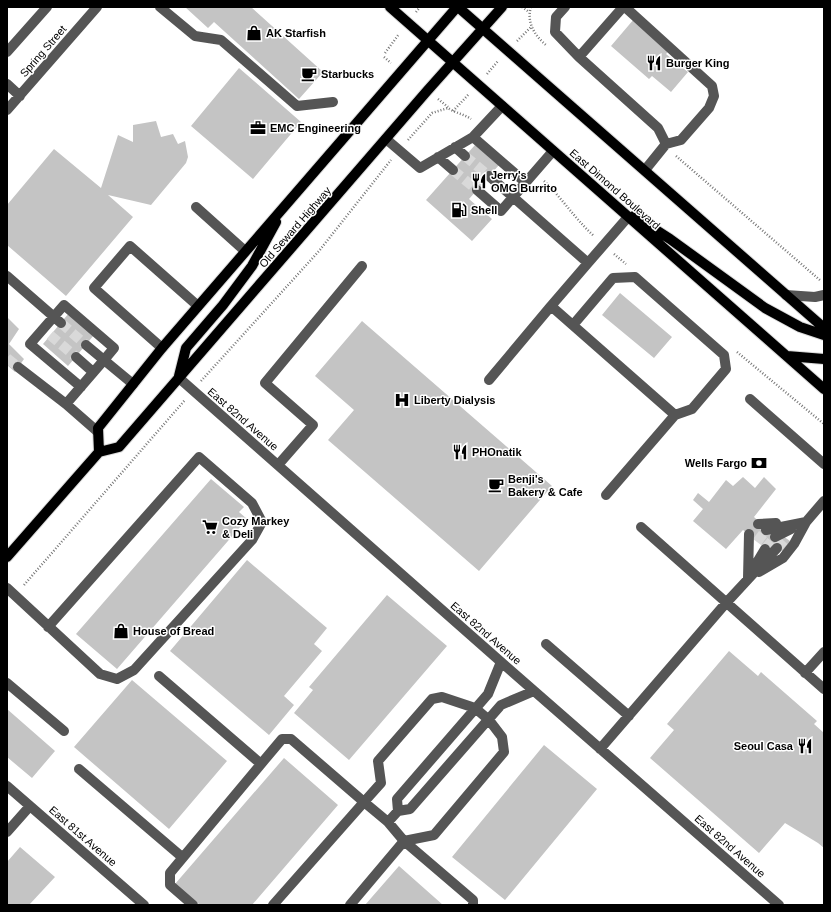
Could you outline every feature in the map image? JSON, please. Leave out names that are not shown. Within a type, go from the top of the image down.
[{"type":"main road","name":"East Dimond Boulevard","points":[[390,7],[824,389]]},
{"type":"main road","name":"Old Seward Highway","points":[[98,432],[98,428],[162,348],[458,7]]},
{"type":"main road","points":[[458,7],[824,328]]},
{"type":"main road","name":"Old Seward Highway","points":[[99,452],[119,447],[502,7]]},
{"type":"main road","points":[[609,200],[670,239],[765,308],[800,327],[824,335]]},
{"type":"main road","points":[[179,378],[186,348],[223,305],[252,266],[287,203]]},
{"type":"main road","points":[[786,356],[824,359]]},
{"type":"main road","points":[[7,557],[99,452],[98,432]]},
{"type":"street","points":[[7,52],[47,7]]},
{"type":"street","name":"Spring Street","points":[[7,110],[97,7]]},
{"type":"street","points":[[160,7],[195,36],[221,40],[297,106],[333,102]]},
{"type":"street","points":[[565,7],[556,17],[555,32],[579,57],[658,128],[666,144]]},
{"type":"street","points":[[579,57],[624,7],[712,86],[714,96],[709,108],[682,140],[666,144],[645,170]]},
{"type":"street","points":[[7,84],[20,96]]},
{"type":"street","points":[[386,139],[420,168],[473,137],[502,106]]},
{"type":"street","points":[[473,137],[525,182]]},
{"type":"street","points":[[455,147],[466,156]]},
{"type":"street","points":[[477,190],[501,211],[553,151]]},
{"type":"street","points":[[438,158],[453,170]]},
{"type":"street","points":[[489,176],[588,263]]},
{"type":"street","points":[[196,206],[246,251]]},
{"type":"street","points":[[489,380],[628,217]]},
{"type":"street","points":[[162,348],[94,288],[104,276],[130,246],[198,306]]},
{"type":"street","points":[[278,465],[313,425],[265,383],[362,266]]},
{"type":"street","points":[[7,276],[57,320]]},
{"type":"street","points":[[573,325],[613,278],[635,277],[724,355],[726,369],[692,409],[675,415],[606,495]]},
{"type":"street","points":[[786,295],[815,297],[824,295]]},
{"type":"street","points":[[66,404],[81,387],[93,372],[114,348],[64,305],[57,320],[47,332],[30,344],[81,387]]},
{"type":"street","points":[[551,306],[675,415]]},
{"type":"street","points":[[86,345],[133,384]]},
{"type":"street","points":[[76,357],[93,372]]},
{"type":"street","points":[[18,367],[66,404],[98,432]]},
{"type":"street","name":"East 82nd Avenue","points":[[179,378],[779,905]]},
{"type":"street","points":[[750,399],[824,464]]},
{"type":"street","points":[[7,588],[48,626],[100,674],[117,679],[134,670],[252,540],[262,522],[252,502],[199,457],[48,626]]},
{"type":"street","points":[[786,538],[806,522],[824,501]]},
{"type":"street","points":[[762,527],[806,522]]},
{"type":"street","points":[[775,537],[806,522]]},
{"type":"street","points":[[748,578],[782,558],[794,544],[806,522]]},
{"type":"street","points":[[641,527],[824,689]]},
{"type":"street","points":[[748,578],[753,538]]},
{"type":"street","points":[[600,749],[748,578],[777,548]]},
{"type":"street","points":[[748,578],[765,549]]},
{"type":"street","points":[[546,644],[629,716]]},
{"type":"street","points":[[805,672],[824,652]]},
{"type":"street","points":[[398,811],[397,799],[488,694],[501,662]]},
{"type":"street","points":[[159,676],[261,764]]},
{"type":"street","points":[[7,683],[64,731]]},
{"type":"street","points":[[388,822],[398,811],[410,809],[501,705],[534,691]]},
{"type":"street","points":[[273,905],[380,783],[378,761],[432,699],[442,697],[476,708],[489,720],[502,737],[504,752],[434,835],[404,841],[350,905]]},
{"type":"street","points":[[193,905],[170,885],[170,873],[282,739],[291,739],[388,822],[404,841],[473,900],[474,905]]},
{"type":"street","points":[[79,769],[182,858]]},
{"type":"street","name":"East 81st Avenue","points":[[7,786],[144,905]]},
{"type":"street","points":[[7,832],[30,806]]},
{"type":"path","points":[[522,7],[529,12]]},
{"type":"path","points":[[453,111],[508,50],[532,26]]},
{"type":"path","points":[[735,350],[824,424]]},
{"type":"building","points":[[185,7],[251,7],[323,72],[299,99],[214,22],[208,28]]},
{"type":"building","name":"Burger King","points":[[634,19],[670,50],[666,54],[688,72],[671,92],[652,76],[649,79],[611,46]]},
{"type":"building","points":[[239,68],[301,122],[253,179],[191,126]]},
{"type":"building","points":[[156,121],[161,137],[173,134],[178,144],[185,141],[188,157],[186,163],[151,205],[108,195],[133,217],[66,296],[7,245],[7,205],[54,149],[101,188],[118,135],[133,142],[133,125]]},
{"type":"building","points":[[475,145],[499,165],[469,199],[492,219],[472,241],[426,200]]},
{"type":"building","points":[[620,293],[672,337],[654,358],[602,315]]},
{"type":"building","points":[[69,313],[94,335],[68,366],[43,344]]},
{"type":"building","points":[[7,317],[19,329],[9,344],[24,359],[15,372],[7,365]]},
{"type":"building","points":[[362,321],[552,486],[479,571],[328,440],[354,410],[315,376]]},
{"type":"building","points":[[743,477],[755,488],[764,477],[776,489],[754,517],[775,537],[783,536],[797,546],[788,556],[774,545],[768,550],[743,530],[726,549],[693,521],[703,509],[693,500],[698,493],[709,502],[726,480],[733,486]]},
{"type":"building","points":[[211,479],[244,507],[239,512],[247,519],[117,669],[76,634]]},
{"type":"building","points":[[247,560],[327,628],[314,644],[322,651],[284,696],[294,705],[269,735],[170,651]]},
{"type":"building","points":[[387,595],[447,646],[349,760],[294,713],[313,690],[309,687]]},
{"type":"building","points":[[729,651],[758,676],[761,672],[817,721],[814,724],[824,733],[824,848],[785,823],[759,853],[650,758],[674,730],[667,724]]},
{"type":"building","points":[[132,680],[227,761],[169,829],[74,747]]},
{"type":"building","points":[[7,709],[55,751],[32,778],[7,757]]},
{"type":"building","points":[[544,745],[597,789],[505,900],[452,857]]},
{"type":"building","points":[[284,758],[338,805],[252,905],[200,905],[175,884]]},
{"type":"building","points":[[20,847],[55,877],[29,905],[7,905],[7,862]]},
{"type":"building","points":[[399,866],[443,905],[365,905]]},
{"type":"tunnel","points":[[465,156],[489,176]]},
{"type":"tunnel","points":[[453,170],[477,190]]},
{"type":"tunnel","points":[[61,323],[86,345]]},
{"type":"tunnel","points":[[50,335],[76,357]]},
{"type":"tunnel","points":[[7,358],[18,367]]},
{"type":"tunnel","points":[[757,542],[766,530]]},
{"type":"tunnel","points":[[765,549],[775,537]]},
{"type":"tunnel","points":[[777,548],[786,538]]},
{"type":"place","name":"AK Starfish","points":[[254,33]]},
{"type":"place","name":"Burger King","points":[[654,63]]},
{"type":"place","name":"Starbucks","points":[[309,74]]},
{"type":"place","name":"EMC Engineering","points":[[258,128]]},
{"type":"place","name":"Jerry's OMG Burrito","points":[[479,181]]},
{"type":"place","name":"Shell","points":[[459,210]]},
{"type":"place","name":"Liberty Dialysis","points":[[402,400]]},
{"type":"place","name":"PHOnatik","points":[[460,452]]},
{"type":"place","name":"Wells Fargo","points":[[759,463]]},
{"type":"place","name":"Benji's Bakery & Cafe","points":[[496,485]]},
{"type":"place","name":"Cozy Markey & Deli","points":[[210,527]]},
{"type":"place","name":"House of Bread","points":[[121,631]]},
{"type":"place","name":"Seoul Casa","points":[[805,746]]}]
